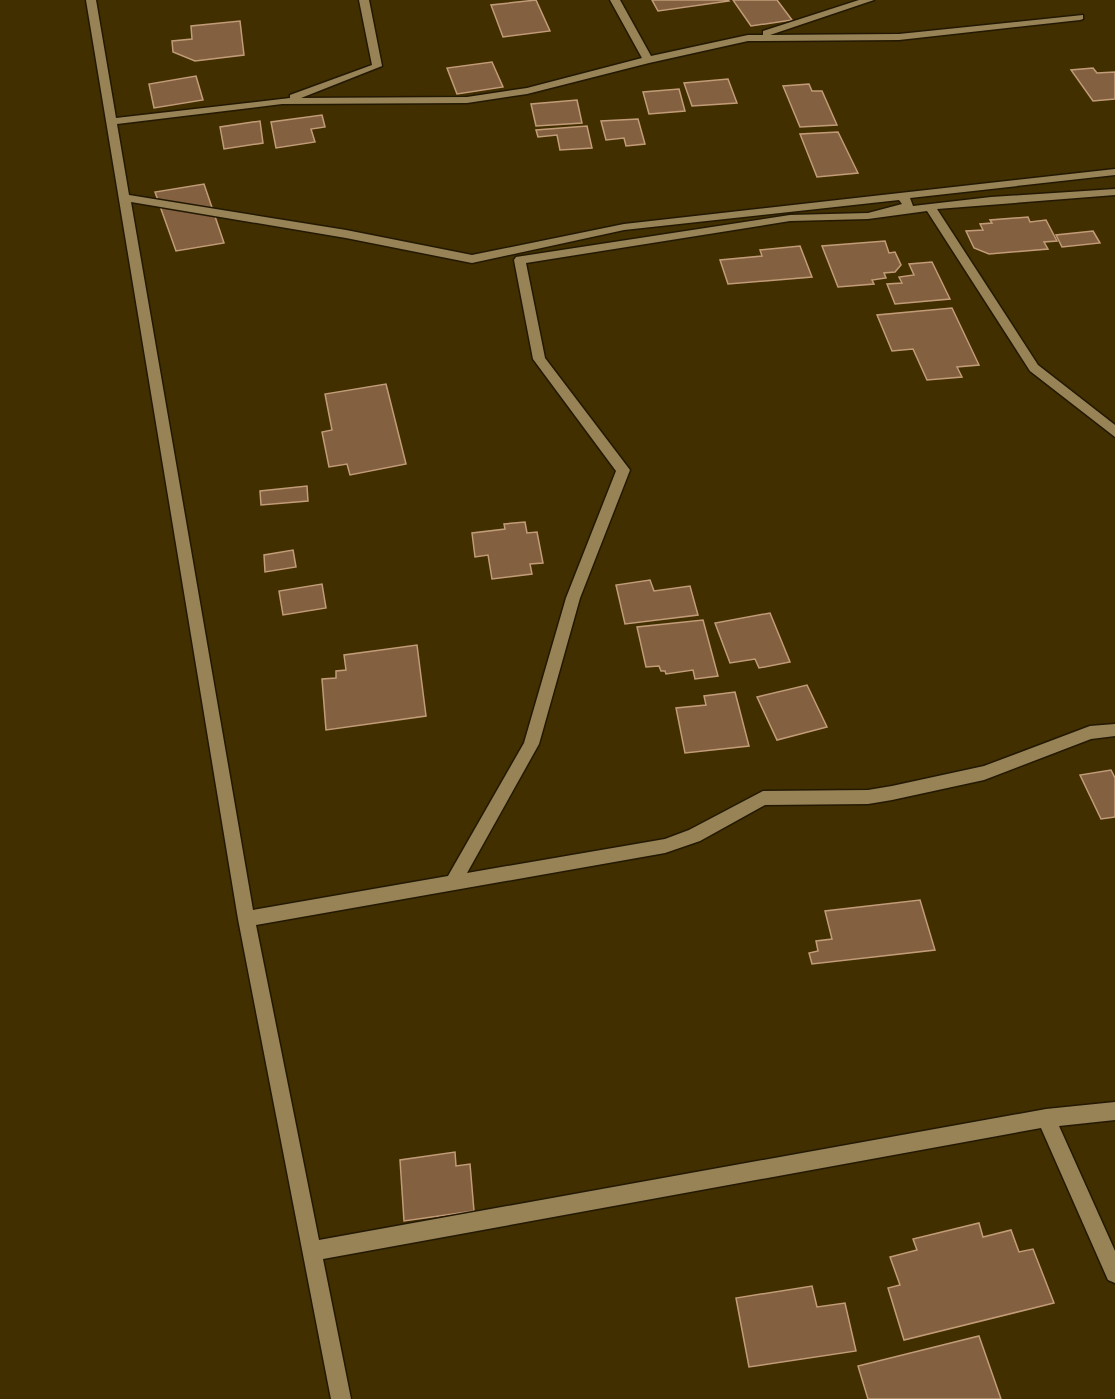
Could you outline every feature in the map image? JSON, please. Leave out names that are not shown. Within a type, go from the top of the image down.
[{"type":"street","points":[[92,0],[246,919],[340,1399]]},
{"type":"street","points":[[282,101],[377,66],[364,0]]},
{"type":"street","points":[[615,0],[648,60]]},
{"type":"street","points":[[112,122],[282,101],[466,100],[527,91],[648,60],[748,38],[863,0]]},
{"type":"street","points":[[748,38],[899,37],[1080,17]]},
{"type":"street","points":[[125,198],[345,234],[472,259],[624,227],[1115,172]]},
{"type":"street","points":[[453,883],[531,744],[573,598],[623,470],[539,359],[520,260],[790,218],[868,216],[929,206],[1027,196],[1115,192]]},
{"type":"street","points":[[868,216],[908,206],[903,196]]},
{"type":"street","points":[[929,206],[1034,368],[1115,432]]},
{"type":"street","points":[[246,919],[665,846],[693,836],[763,798],[868,797],[937,784],[958,777],[984,773],[1090,733],[1115,730]]},
{"type":"street","points":[[312,1251],[1046,1118],[1115,1111]]},
{"type":"street","points":[[1046,1118],[1115,1274]]},
{"type":"building","points":[[536,0],[550,31],[503,37],[491,5]]},
{"type":"building","points":[[652,0],[728,0],[729,1],[658,11]]},
{"type":"building","points":[[733,0],[777,0],[792,20],[751,26]]},
{"type":"building","points":[[240,21],[244,55],[195,61],[173,52],[172,41],[192,39],[191,26]]},
{"type":"building","points":[[492,62],[503,87],[457,94],[447,68]]},
{"type":"building","points":[[1093,68],[1097,73],[1115,72],[1115,99],[1093,101],[1071,70]]},
{"type":"building","points":[[196,76],[203,100],[154,108],[149,84]]},
{"type":"building","points":[[728,79],[737,103],[692,106],[684,83]]},
{"type":"building","points":[[809,84],[812,91],[822,91],[837,125],[800,127],[783,86]]},
{"type":"building","points":[[679,89],[685,111],[649,114],[643,92]]},
{"type":"building","points":[[577,100],[582,123],[536,126],[531,104]]},
{"type":"building","points":[[322,115],[325,127],[311,129],[315,142],[276,148],[271,122]]},
{"type":"building","points":[[638,119],[645,144],[626,146],[624,138],[606,140],[601,121]]},
{"type":"building","points":[[260,121],[263,143],[224,149],[220,127]]},
{"type":"building","points":[[587,126],[592,148],[560,150],[557,135],[538,137],[536,130]]},
{"type":"building","points":[[838,132],[858,173],[817,177],[800,134]]},
{"type":"building","points":[[204,184],[224,243],[176,251],[155,192]]},
{"type":"building","points":[[1028,217],[1030,222],[1046,220],[1057,241],[1044,242],[1048,249],[989,254],[974,248],[966,231],[983,230],[980,224],[992,223],[990,220]]},
{"type":"building","points":[[1093,231],[1100,243],[1062,247],[1056,235]]},
{"type":"building","points":[[885,241],[889,253],[895,252],[901,265],[895,272],[884,273],[886,278],[872,280],[874,284],[838,287],[822,246]]},
{"type":"building","points":[[800,246],[812,277],[728,284],[720,260],[762,256],[760,250]]},
{"type":"building","points":[[932,262],[950,299],[895,304],[887,284],[902,283],[899,277],[914,275],[909,264]]},
{"type":"building","points":[[952,308],[979,365],[957,367],[962,377],[927,380],[913,349],[892,351],[877,315]]},
{"type":"building","points":[[386,384],[406,464],[350,475],[347,464],[329,467],[322,432],[332,430],[325,394]]},
{"type":"building","points":[[307,486],[308,501],[261,505],[260,491]]},
{"type":"building","points":[[525,522],[527,533],[537,532],[543,563],[530,564],[532,574],[492,579],[488,555],[475,557],[472,533],[505,529],[504,524]]},
{"type":"building","points":[[293,550],[296,567],[265,572],[264,555]]},
{"type":"building","points":[[650,580],[654,591],[690,586],[698,615],[625,624],[616,585]]},
{"type":"building","points":[[322,584],[326,608],[283,615],[279,591]]},
{"type":"building","points":[[770,613],[790,662],[759,668],[755,659],[730,663],[715,623]]},
{"type":"building","points":[[703,620],[718,676],[695,679],[693,670],[666,674],[659,666],[646,667],[637,627]]},
{"type":"building","points":[[417,645],[426,716],[326,730],[322,679],[336,678],[336,671],[346,670],[344,655]]},
{"type":"building","points":[[807,685],[827,727],[777,740],[757,697]]},
{"type":"building","points":[[735,692],[749,746],[685,753],[676,708],[706,705],[704,696]]},
{"type":"building","points":[[1111,770],[1115,778],[1115,817],[1101,819],[1080,775]]},
{"type":"building","points":[[920,900],[935,950],[812,964],[809,953],[818,951],[816,941],[832,939],[825,911]]},
{"type":"building","points":[[455,1152],[456,1166],[470,1164],[474,1211],[404,1221],[400,1160]]},
{"type":"building","points":[[979,1223],[983,1237],[1011,1230],[1019,1252],[1033,1249],[1054,1303],[904,1340],[888,1288],[900,1285],[890,1257],[917,1250],[913,1239]]},
{"type":"building","points":[[812,1286],[817,1307],[845,1303],[856,1351],[749,1367],[736,1298]]},
{"type":"building","points":[[979,1336],[1001,1399],[868,1399],[858,1366]]}]
